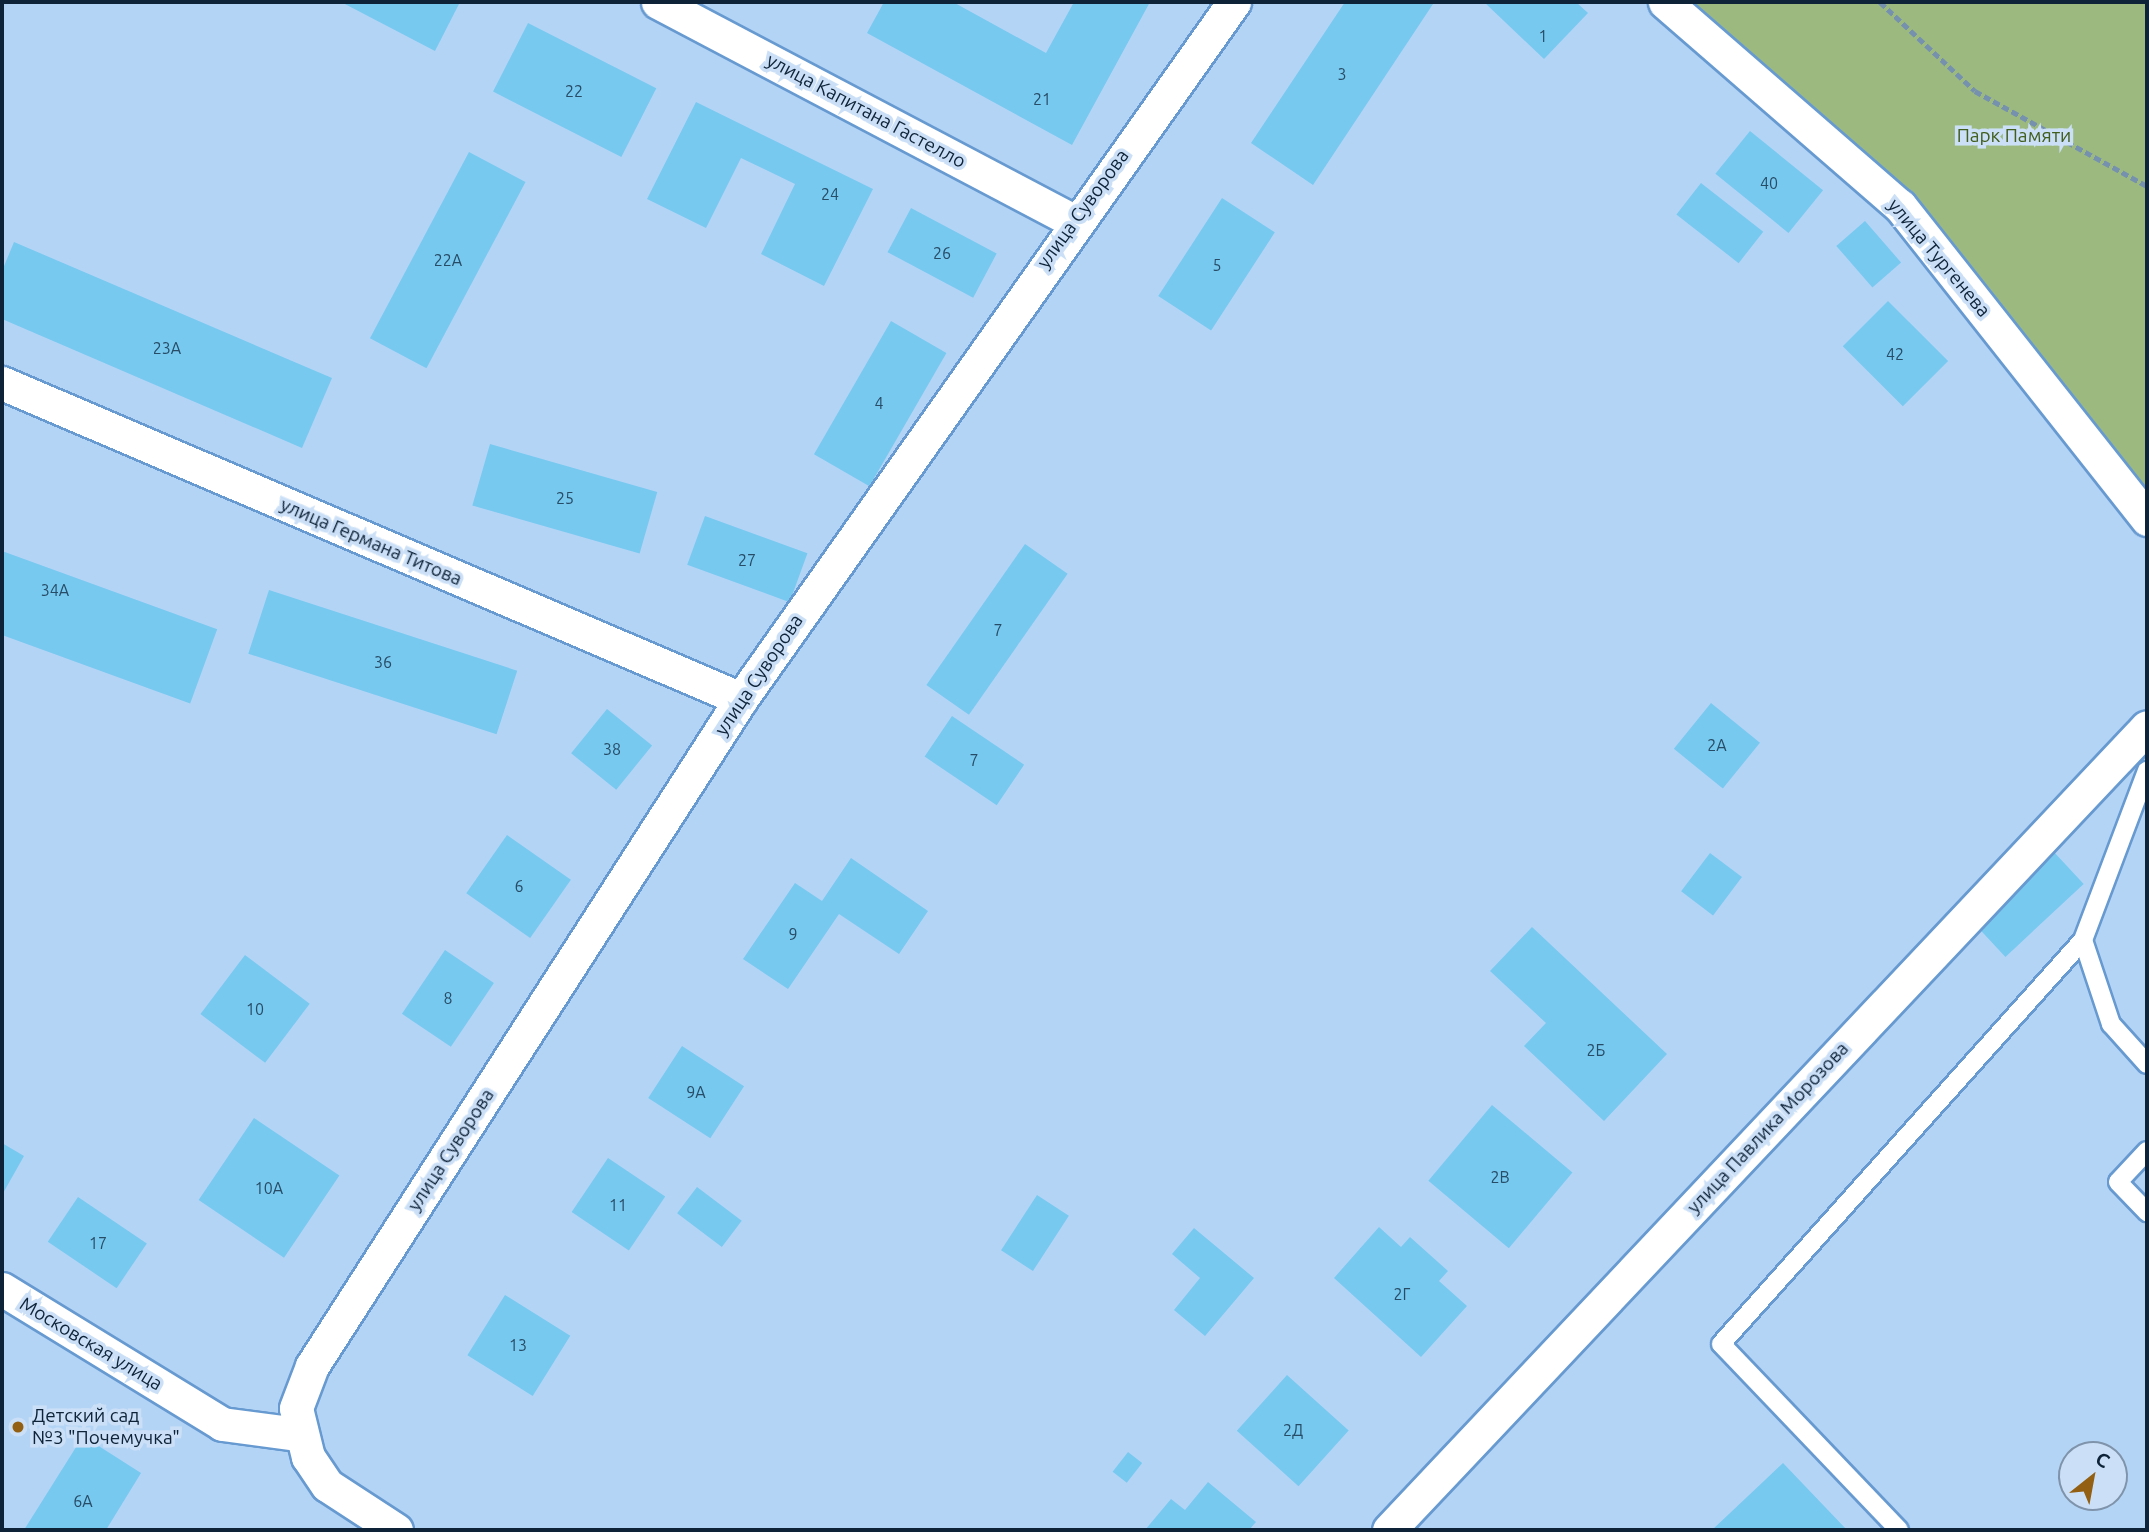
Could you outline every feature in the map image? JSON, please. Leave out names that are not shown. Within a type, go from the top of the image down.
[{"type":"street","name":"улица Капитана Гастелло","points":[[658,2],[1074,221]]},
{"type":"street","name":"улица Суворова","points":[[298,1434],[296,1408],[312,1366],[741,699],[1074,221],[1234,2]]},
{"type":"street","name":"улица Тургенева","points":[[1665,2],[1900,206],[2147,519]]},
{"type":"street","name":"улица Германа Титова","points":[[2,383],[741,699]]},
{"type":"street","name":"улица Павлика Морозова","points":[[1389,1530],[2147,727]]},
{"type":"street","name":"Московская улица","points":[[2,1289],[222,1424],[298,1434]]},
{"type":"street","points":[[298,1434],[327,1485],[396,1530]]},
{"type":"lane","points":[[1899,1530],[1720,1344],[2083,940],[2147,771]]},
{"type":"lane","points":[[2083,940],[2111,1024],[2147,1064]]},
{"type":"lane","points":[[2147,1151],[2118,1182],[2147,1212]]},
{"type":"path","points":[[1880,2],[1975,91],[2147,187]]},
{"type":"green space","name":"Парк Памяти","points":[[1665,2],[2147,2],[2147,519],[1900,206]]},
{"type":"building","points":[[341,2],[460,2],[435,51]]},
{"type":"building","points":[[884,2],[953,2],[1046,53],[1074,2],[1150,2],[1072,145],[867,33]]},
{"type":"building","points":[[1345,2],[1433,4],[1313,185],[1251,143]]},
{"type":"building","points":[[1484,2],[1576,2],[1588,13],[1544,59]]},
{"type":"building","points":[[528,23],[656,88],[621,157],[493,92]]},
{"type":"building","points":[[696,102],[873,189],[824,286],[761,254],[795,184],[741,158],[706,228],[647,199]]},
{"type":"building","points":[[1750,131],[1823,190],[1788,233],[1715,174]]},
{"type":"building","points":[[469,152],[526,182],[426,368],[370,338]]},
{"type":"building","points":[[1701,183],[1763,232],[1739,263],[1676,215]]},
{"type":"building","points":[[1222,198],[1275,232],[1211,330],[1158,296]]},
{"type":"building","points":[[911,208],[997,254],[973,298],[888,252]]},
{"type":"building","points":[[1865,221],[1901,263],[1872,287],[1836,246]]},
{"type":"building","points":[[14,242],[332,378],[302,448],[2,319],[2,271]]},
{"type":"building","points":[[1888,301],[1948,361],[1903,406],[1843,346]]},
{"type":"building","points":[[891,321],[946,353],[869,486],[814,454]]},
{"type":"building","points":[[490,444],[657,492],[640,553],[472,506]]},
{"type":"building","points":[[705,516],[807,553],[790,602],[687,565]]},
{"type":"building","points":[[1025,544],[1068,574],[969,715],[926,685]]},
{"type":"building","points":[[2,551],[217,629],[190,704],[2,635]]},
{"type":"building","points":[[269,590],[517,671],[497,734],[248,654]]},
{"type":"building","points":[[1711,703],[1760,743],[1723,788],[1674,749]]},
{"type":"building","points":[[607,709],[652,746],[616,790],[571,753]]},
{"type":"building","points":[[952,716],[1024,765],[997,805],[925,757]]},
{"type":"building","points":[[507,835],[571,880],[530,938],[466,893]]},
{"type":"building","points":[[2053,851],[2084,884],[2005,957],[1975,924]]},
{"type":"building","points":[[1710,853],[1742,877],[1713,915],[1681,891]]},
{"type":"building","points":[[851,858],[928,911],[899,954],[839,914],[788,989],[743,959],[795,883],[822,901]]},
{"type":"building","points":[[1532,927],[1667,1054],[1604,1121],[1524,1046],[1546,1023],[1490,971]]},
{"type":"building","points":[[445,950],[494,983],[451,1047],[402,1014]]},
{"type":"building","points":[[245,955],[310,1004],[265,1063],[200,1014]]},
{"type":"building","points":[[682,1046],[744,1086],[710,1138],[648,1098]]},
{"type":"building","points":[[1492,1105],[1572,1172],[1509,1248],[1428,1181]]},
{"type":"building","points":[[254,1118],[339,1176],[284,1258],[199,1200]]},
{"type":"building","points":[[2,1143],[24,1156],[2,1195]]},
{"type":"building","points":[[608,1158],[665,1197],[629,1250],[572,1212]]},
{"type":"building","points":[[697,1187],[742,1221],[722,1247],[677,1213]]},
{"type":"building","points":[[1037,1195],[1069,1216],[1033,1271],[1001,1250]]},
{"type":"building","points":[[78,1197],[147,1243],[117,1288],[48,1242]]},
{"type":"building","points":[[1379,1227],[1401,1247],[1410,1237],[1448,1271],[1439,1281],[1467,1306],[1421,1357],[1334,1278]]},
{"type":"building","points":[[1194,1228],[1254,1278],[1205,1336],[1174,1310],[1200,1278],[1172,1254]]},
{"type":"building","points":[[505,1295],[570,1336],[533,1396],[467,1355]]},
{"type":"building","points":[[1287,1375],[1349,1431],[1298,1486],[1237,1431]]},
{"type":"building","points":[[83,1436],[141,1473],[106,1530],[24,1530]]},
{"type":"building","points":[[1128,1452],[1142,1463],[1127,1483],[1113,1472]]},
{"type":"building","points":[[1783,1463],[1847,1530],[1712,1530],[1765,1480]]},
{"type":"building","points":[[1208,1482],[1256,1522],[1249,1530],[1145,1530],[1171,1499],[1185,1510]]},
{"type":"place","name":"Детский сад №3 \"Почемучка\"","points":[[18,1427]]}]
